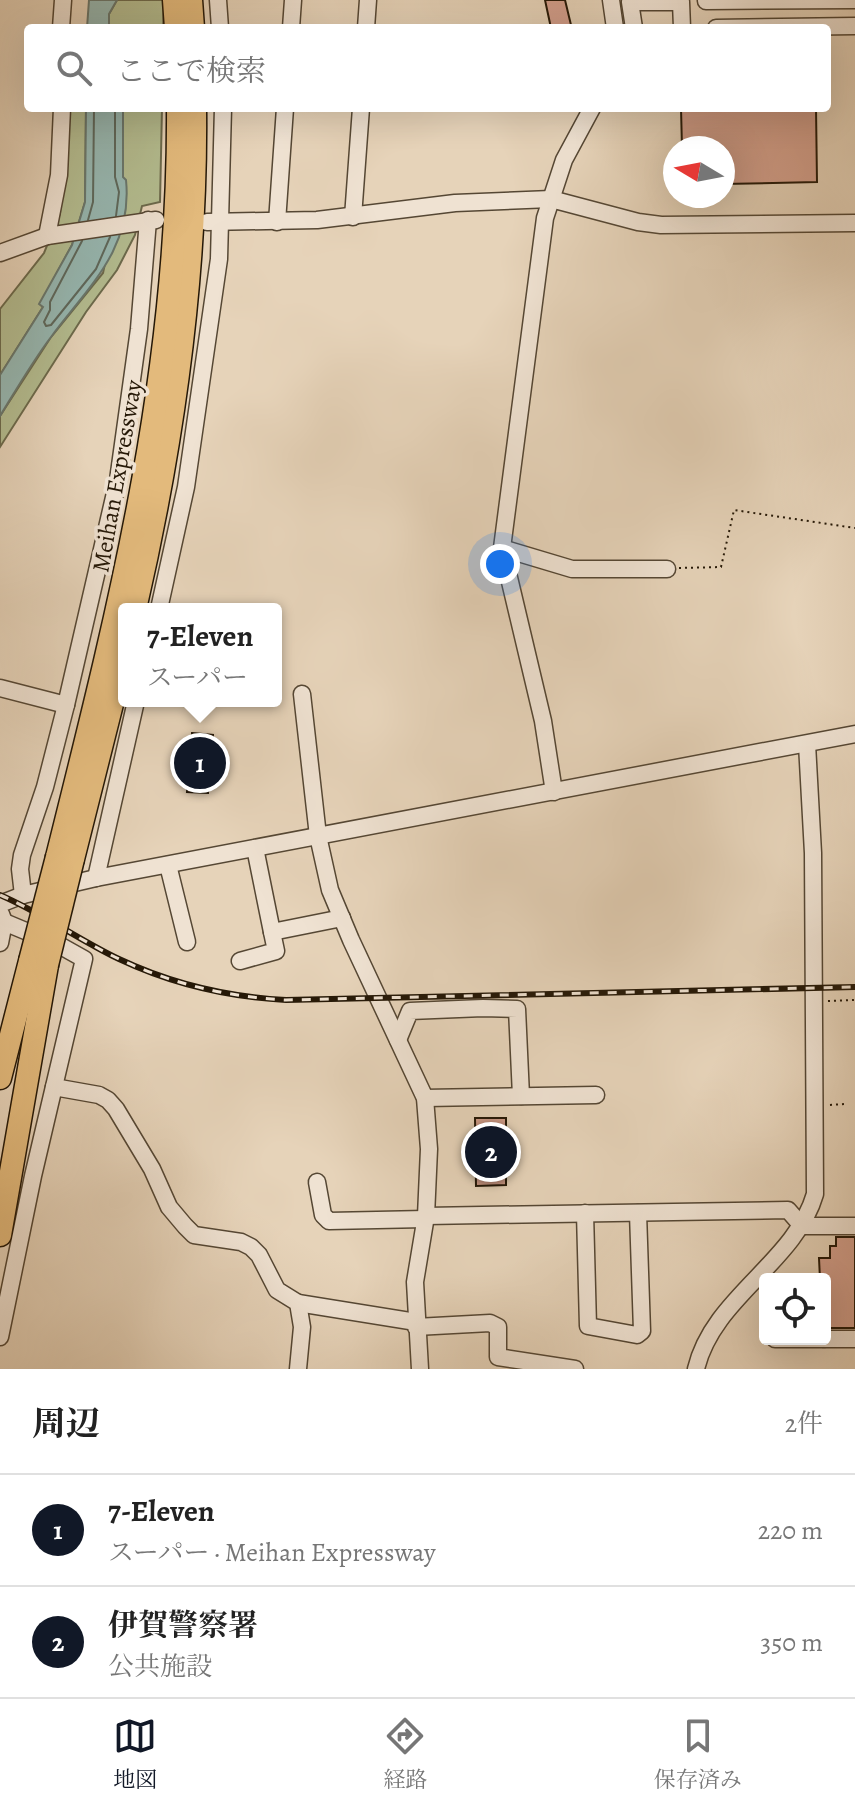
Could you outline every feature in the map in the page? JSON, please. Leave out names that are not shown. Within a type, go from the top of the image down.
[{"type":"highway","points":[[174,0],[176,24]]},
{"type":"highway","points":[[191,0],[193,24]]},
{"type":"highway","name":"Meihan Expressway","points":[[119,603],[163,368],[173,266],[178,112]]},
{"type":"highway","name":"Meihan Expressway","points":[[136,603],[158,502],[179,371],[191,252],[195,112]]},
{"type":"highway","name":"Meihan Expressway","points":[[65,858],[118,610]]},
{"type":"highway","name":"Meihan Expressway","points":[[0,1154],[38,963],[118,677]]},
{"type":"highway","points":[[0,1053],[38,963]]},
{"type":"highway","points":[[0,1235],[38,963]]},
{"type":"highway","name":"Meihan Expressway","points":[[0,1078],[38,963]]},
{"type":"street","points":[[61,24],[63,0]]},
{"type":"street","points":[[218,0],[220,24]]},
{"type":"street","points":[[291,24],[293,0]]},
{"type":"street","points":[[366,24],[368,0]]},
{"type":"street","points":[[611,0],[614,24]]},
{"type":"street","points":[[755,0],[755,24]]},
{"type":"street","points":[[837,0],[837,26]]},
{"type":"street","points":[[706,1],[855,0]]},
{"type":"street","points":[[633,24],[630,2],[681,2],[682,24]]},
{"type":"street","points":[[831,26],[855,26]]},
{"type":"street","points":[[52,235],[62,112]]},
{"type":"street","points":[[160,603],[188,474],[209,339],[223,112]]},
{"type":"street","points":[[277,222],[285,112]]},
{"type":"street","points":[[353,217],[361,112]]},
{"type":"street","points":[[554,792],[543,721],[502,548],[545,218],[564,160],[590,112]]},
{"type":"street","points":[[214,222],[353,217],[455,203],[551,199],[661,225],[855,223]]},
{"type":"street","points":[[0,253],[52,235],[149,221],[144,290],[118,480],[66,705],[45,787],[22,855],[23,895]]},
{"type":"street","points":[[502,548],[572,569],[667,569]]},
{"type":"street","points":[[0,688],[66,705]]},
{"type":"street","points":[[302,694],[318,836],[330,890],[425,1098],[429,1149],[425,1218],[415,1282],[420,1369]]},
{"type":"street","points":[[96,878],[135,707]]},
{"type":"street","points":[[1,912],[23,895],[96,878],[855,734]]},
{"type":"street","points":[[696,1369],[712,1332],[729,1308],[802,1226],[815,1194],[813,853],[807,744]]},
{"type":"street","points":[[240,961],[276,951],[255,848]]},
{"type":"street","points":[[168,865],[187,942]]},
{"type":"street","points":[[0,943],[1,912]]},
{"type":"street","points":[[0,1337],[84,959],[1,912]]},
{"type":"street","points":[[272,932],[342,918]]},
{"type":"street","points":[[398,1040],[410,1011],[517,1009],[521,1096]]},
{"type":"street","points":[[54,1087],[99,1095],[108,1100],[152,1169],[169,1207],[185,1226],[194,1235],[241,1242],[251,1247],[259,1255],[277,1290],[298,1303],[416,1324],[490,1323],[498,1327],[498,1357],[575,1369]]},
{"type":"street","points":[[425,1098],[596,1095]]},
{"type":"street","points":[[317,1182],[323,1215],[329,1221],[788,1210],[802,1226],[855,1226]]},
{"type":"street","points":[[585,1213],[588,1326],[637,1335],[642,1331],[638,1213]]},
{"type":"street","points":[[298,1303],[302,1327],[298,1369]]},
{"type":"street","points":[[831,1339],[855,1339]]},
{"type":"path","points":[[667,569],[721,567],[734,510],[855,528]]},
{"type":"path","points":[[814,1001],[855,1000]]},
{"type":"path","points":[[824,1105],[845,1104]]},
{"type":"green space","points":[[117,0],[164,0],[163,24],[109,24],[109,14]]},
{"type":"green space","points":[[64,112],[86,112],[85,202],[72,245],[40,304],[43,307],[0,375],[0,309],[44,253],[60,214]]},
{"type":"green space","points":[[123,112],[162,112],[160,202],[142,206],[135,235],[117,270],[86,312],[0,447],[0,416],[51,337],[103,273],[123,178]]},
{"type":"water","points":[[89,0],[117,0],[109,14],[109,24],[87,24]]},
{"type":"water","points":[[86,112],[123,112],[126,205],[115,247],[93,284],[24,376],[0,416],[0,375],[43,307],[39,304],[72,245],[85,202]]},
{"type":"building","points":[[545,0],[565,0],[571,24],[550,24]]},
{"type":"building","points":[[681,112],[816,112],[817,182],[735,184],[735,136],[682,136]]},
{"type":"building","points":[[192,733],[213,735],[208,793],[187,792]]},
{"type":"building","points":[[475,1118],[506,1118],[506,1185],[476,1186]]},
{"type":"building","points":[[836,1237],[855,1237],[855,1328],[831,1328],[831,1273],[820,1273],[819,1258],[830,1258],[830,1246],[836,1246]]},
{"type":"railway","points":[[0,895],[104,952],[159,976],[201,988],[264,998],[286,1000],[855,987]]},
{"type":"place","name":"7-Eleven","points":[[200,763]]},
{"type":"place","name":"伊賀警察署","points":[[491,1152]]}]
